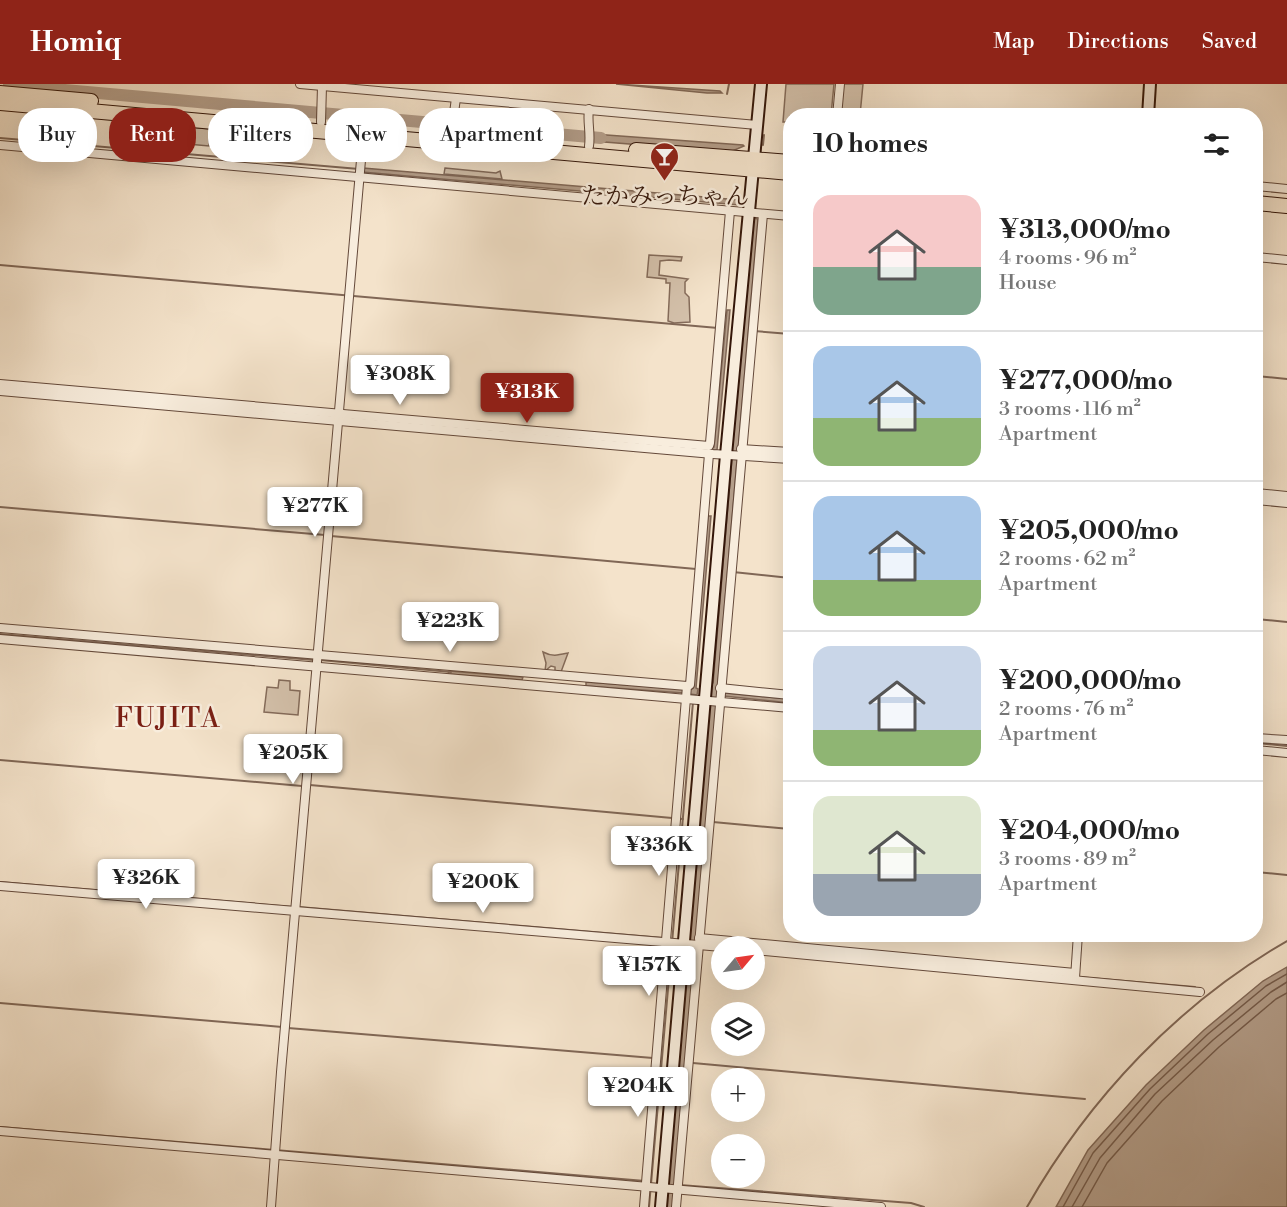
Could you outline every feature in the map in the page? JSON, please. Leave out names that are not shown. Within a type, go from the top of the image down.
[{"type":"highway","points":[[0,93],[325,117]]},
{"type":"highway","points":[[0,103],[325,127]]},
{"type":"highway","points":[[407,134],[753,164],[783,162]]},
{"type":"highway","points":[[564,138],[753,164],[783,171]]},
{"type":"highway","points":[[1263,204],[1287,206]]},
{"type":"highway","points":[[1263,213],[1287,215]]},
{"type":"street","points":[[303,84],[757,125]]},
{"type":"street","points":[[661,1207],[658,1186],[657,1059],[681,942],[703,696],[712,513],[721,453],[761,84]]},
{"type":"street","points":[[838,108],[840,84]]},
{"type":"street","points":[[1148,108],[1150,84]]},
{"type":"street","points":[[322,86],[322,116]]},
{"type":"street","points":[[455,108],[456,98]]},
{"type":"street","points":[[589,109],[587,124],[590,140]]},
{"type":"street","points":[[0,145],[360,172],[783,215]]},
{"type":"street","points":[[271,1207],[361,162]]},
{"type":"street","points":[[1263,187],[1287,189]]},
{"type":"street","points":[[730,211],[710,443],[721,453],[783,452]]},
{"type":"street","points":[[703,696],[690,685],[721,453],[763,213]]},
{"type":"street","points":[[1263,258],[1287,260]]},
{"type":"street","points":[[0,384],[783,458]]},
{"type":"street","points":[[0,391],[338,417]]},
{"type":"street","points":[[644,1207],[658,1186],[703,696],[721,453]]},
{"type":"street","points":[[1263,494],[1287,496]]},
{"type":"street","points":[[1263,501],[1287,503]]},
{"type":"street","points":[[0,627],[317,660],[703,696],[783,707]]},
{"type":"street","points":[[0,639],[317,660],[703,696],[783,695]]},
{"type":"street","points":[[681,942],[677,818],[703,696]]},
{"type":"street","points":[[1263,738],[1287,740]]},
{"type":"street","points":[[1263,751],[1287,753]]},
{"type":"street","points":[[0,886],[295,908],[882,958],[1075,976],[1200,992]]},
{"type":"street","points":[[681,942],[711,946]]},
{"type":"street","points":[[1075,976],[1077,942]]},
{"type":"street","points":[[765,951],[882,958]]},
{"type":"street","points":[[0,1131],[276,1152],[881,1207]]},
{"type":"street","points":[[658,1186],[676,1207]]},
{"type":"shaded area","points":[[786,84],[834,84],[832,108],[784,108]]},
{"type":"shaded area","points":[[843,84],[863,84],[861,108],[841,108]]},
{"type":"shaded area","points":[[196,128],[208,129],[208,146],[196,145]]},
{"type":"shaded area","points":[[445,168],[496,173],[500,171],[502,179],[444,174]]},
{"type":"shaded area","points":[[649,255],[682,257],[681,261],[660,261],[659,275],[688,279],[685,282],[685,293],[689,297],[690,322],[668,321],[670,283],[666,283],[666,279],[647,277]]},
{"type":"shaded area","points":[[543,652],[552,655],[568,653],[561,672],[555,671],[555,667],[551,666],[545,671],[546,663]]},
{"type":"shaded area","points":[[279,680],[290,681],[290,690],[300,691],[298,715],[264,712],[267,687],[278,688]]},
{"type":"water","points":[[616,84],[720,91],[722,93],[707,93]]},
{"type":"water","points":[[593,134],[744,146],[730,152],[592,141]]},
{"type":"water","points":[[363,168],[739,200],[739,205],[362,172]]},
{"type":"water","points":[[753,218],[758,219],[738,451],[732,451]]},
{"type":"water","points":[[727,310],[730,310],[717,450],[710,451],[714,447]]},
{"type":"water","points":[[732,458],[737,460],[717,695],[712,696]]},
{"type":"water","points":[[708,516],[711,516],[697,695],[690,694],[689,690]]},
{"type":"water","points":[[449,671],[523,677],[522,680],[448,674]]},
{"type":"water","points":[[586,682],[684,689],[684,693],[586,686]]},
{"type":"water","points":[[724,693],[783,698],[783,702],[724,696]]},
{"type":"water","points":[[1287,967],[1287,1207],[1056,1207],[1088,1150],[1146,1085],[1204,1030],[1263,981]]},
{"type":"waterway","points":[[727,94],[729,84]]},
{"type":"waterway","points":[[9,85],[601,138]]},
{"type":"waterway","points":[[763,145],[764,135]]},
{"type":"waterway","points":[[0,138],[359,169]]},
{"type":"waterway","points":[[0,265],[718,328]]},
{"type":"waterway","points":[[754,331],[783,333]]},
{"type":"waterway","points":[[1263,377],[1287,379]]},
{"type":"waterway","points":[[0,507],[325,535]]},
{"type":"waterway","points":[[331,536],[696,569]]},
{"type":"waterway","points":[[733,572],[783,577]]},
{"type":"waterway","points":[[1263,620],[1287,622]]},
{"type":"waterway","points":[[0,634],[314,660]]},
{"type":"waterway","points":[[320,660],[451,672]]},
{"type":"waterway","points":[[668,1207],[714,687]]},
{"type":"waterway","points":[[649,1207],[693,702]]},
{"type":"waterway","points":[[1263,744],[1287,746]]},
{"type":"waterway","points":[[0,760],[302,786]]},
{"type":"waterway","points":[[310,785],[683,819]]},
{"type":"waterway","points":[[713,822],[783,828]]},
{"type":"waterway","points":[[1263,873],[1287,875]]},
{"type":"waterway","points":[[0,882],[293,907]]},
{"type":"waterway","points":[[299,907],[664,938]]},
{"type":"waterway","points":[[1027,1207],[1078,1128],[1139,1057],[1209,994],[1247,966],[1287,941]]},
{"type":"waterway","points":[[1078,977],[1195,987]]},
{"type":"waterway","points":[[0,1003],[282,1027]]},
{"type":"waterway","points":[[288,1028],[653,1058]]},
{"type":"waterway","points":[[693,1063],[1085,1099]]},
{"type":"waterway","points":[[0,1127],[645,1181]]},
{"type":"waterway","points":[[680,1185],[911,1203],[924,1207]]},
{"type":"place","name":"たかみっちゃん","points":[[665,182]]},
{"type":"district","name":"FUJITA","points":[[168,718]]}]
